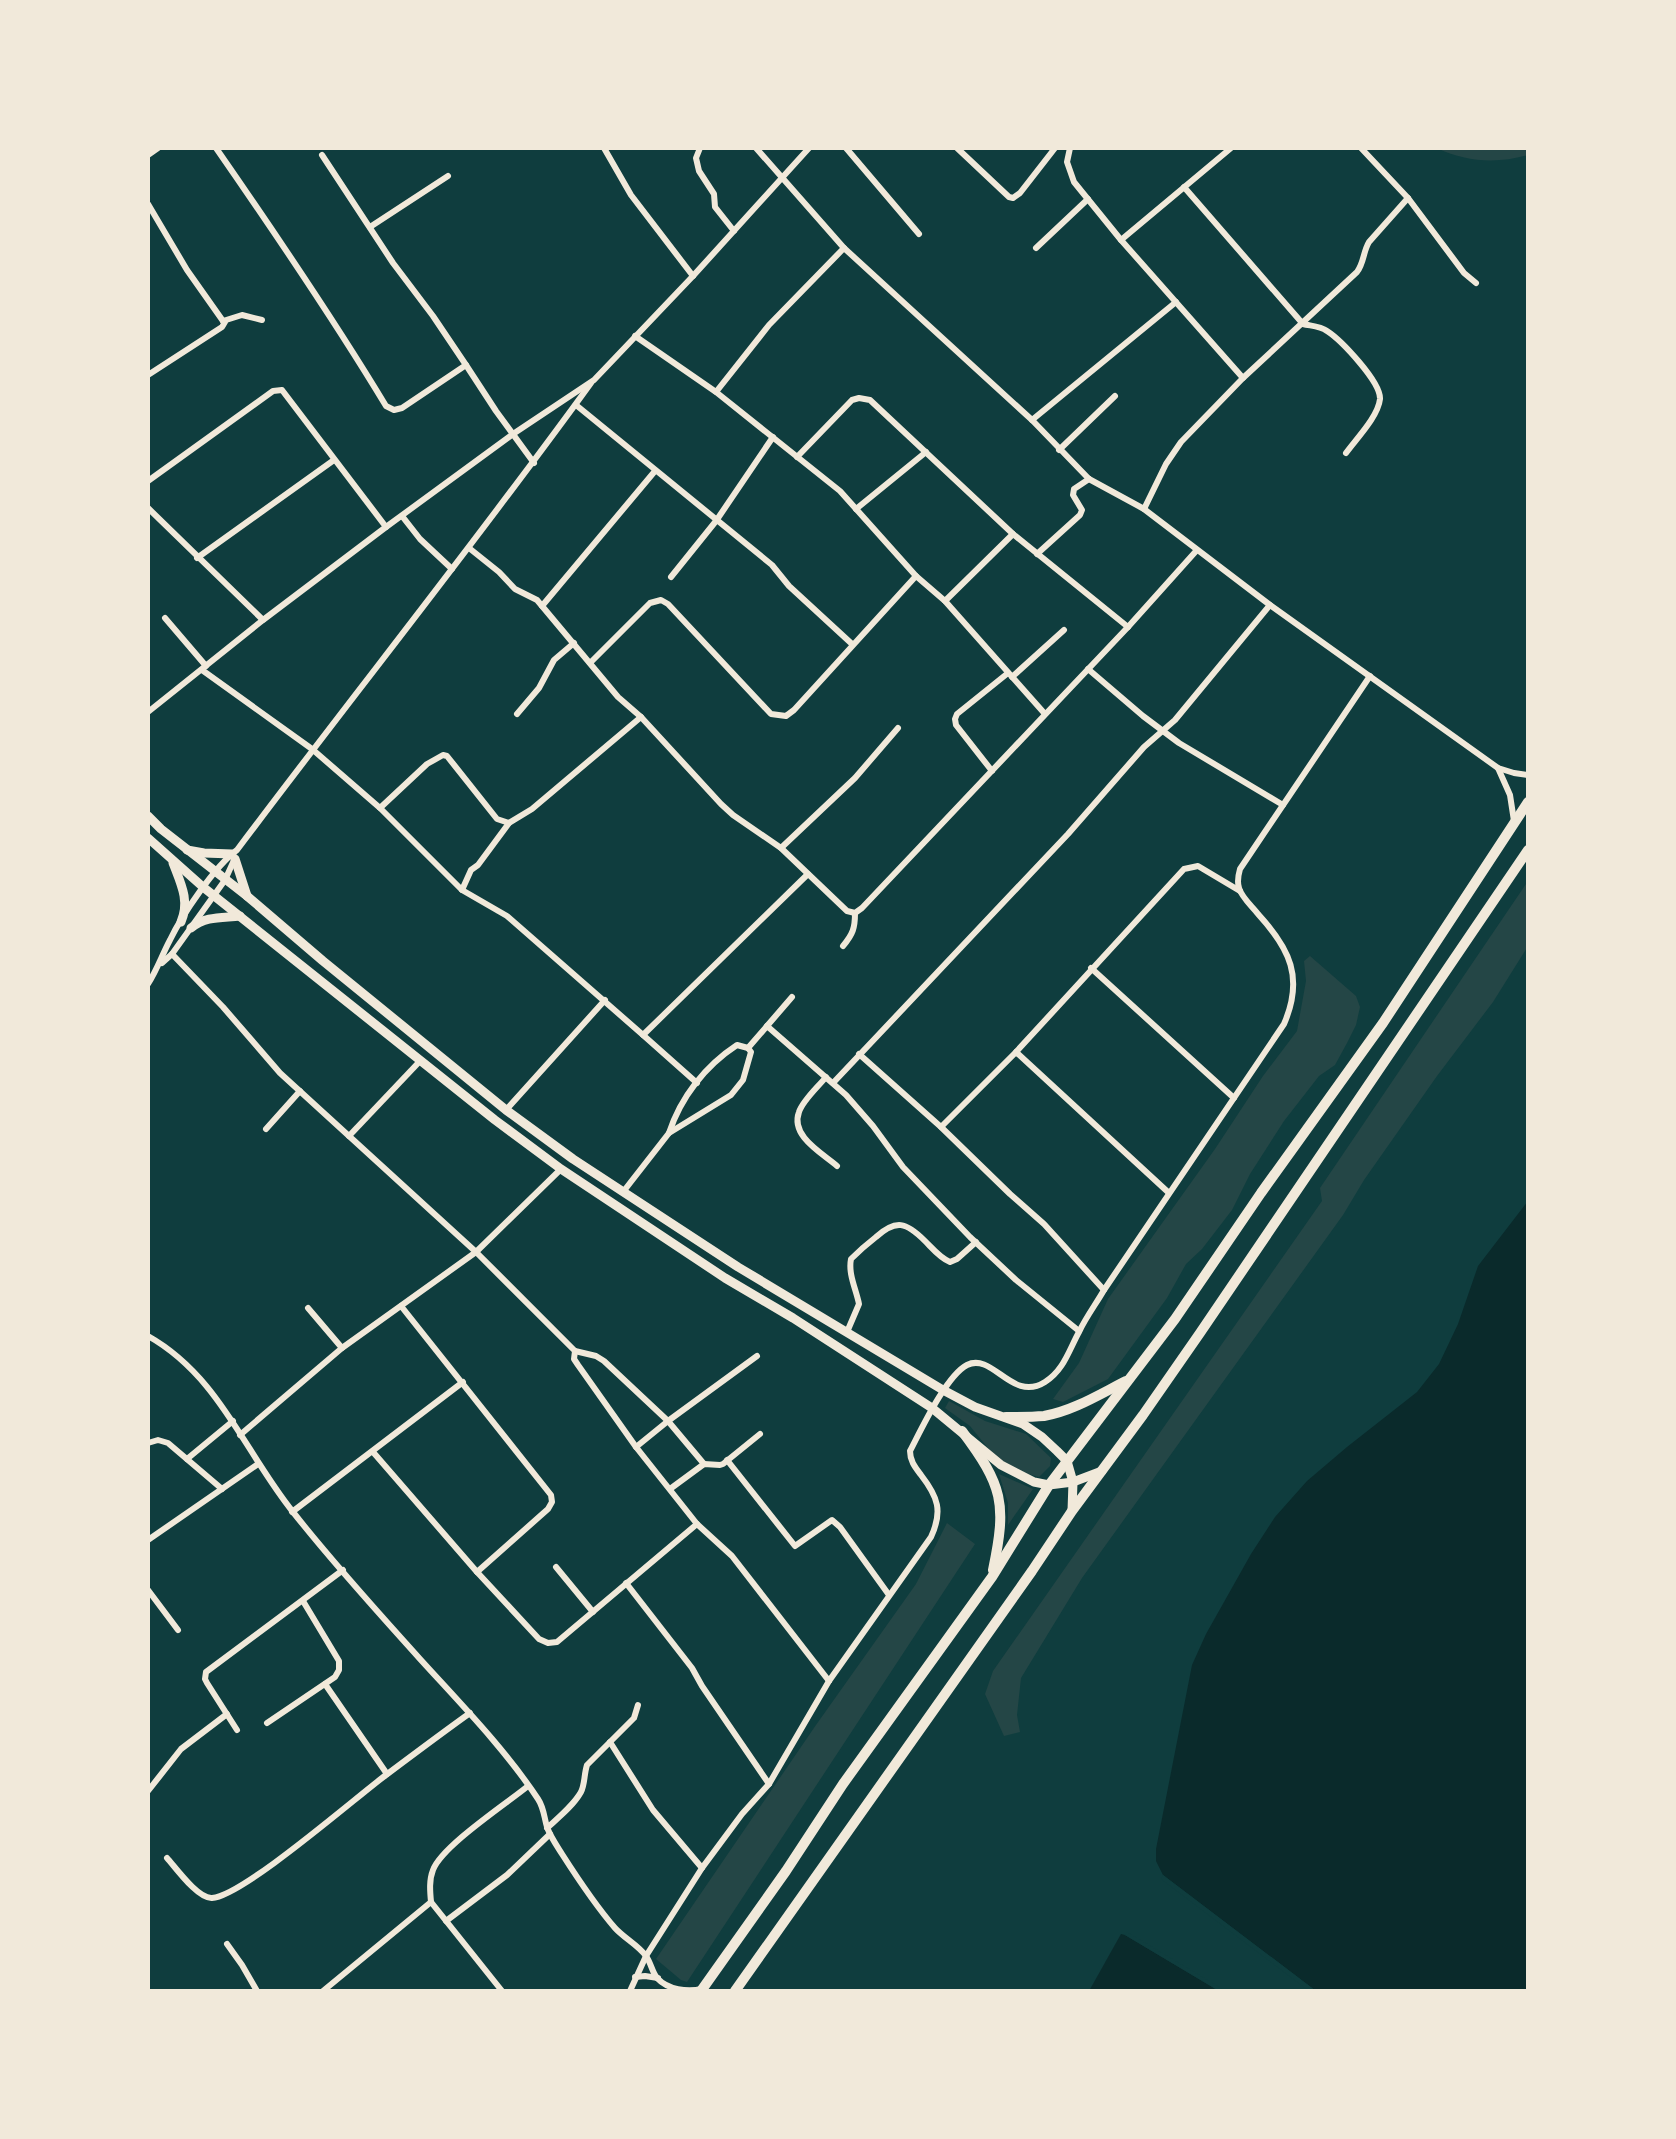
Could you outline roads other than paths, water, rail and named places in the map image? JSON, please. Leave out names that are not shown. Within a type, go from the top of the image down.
[{"type":"highway","points":[[702,1990],[843,1784],[992,1577],[1049,1485],[1131,1378],[1383,1023],[1528,802]]},
{"type":"highway","points":[[735,1991],[1192,1344],[1528,850]]},
{"type":"highway","points":[[1006,1417],[1054,1413],[1131,1378]]},
{"type":"highway","points":[[962,1431],[989,1469],[999,1497],[1001,1533],[992,1577]]},
{"type":"main road","points":[[148,816],[506,1110],[573,1159],[738,1267],[943,1390],[975,1407],[1023,1424],[1042,1437],[1067,1461],[1073,1482],[1072,1511]]},
{"type":"main road","points":[[148,838],[203,887],[561,1169],[725,1278],[806,1326],[932,1408],[1001,1465],[1026,1479],[1049,1485],[1073,1482],[1102,1471]]},
{"type":"main road","points":[[185,849],[234,854],[247,896]]},
{"type":"main road","points":[[172,860],[186,900],[181,922]]},
{"type":"main road","points":[[191,928],[208,918],[240,916]]},
{"type":"street","points":[[148,155],[158,148]]},
{"type":"street","points":[[216,148],[308,283],[386,406],[394,410],[402,408],[466,365]]},
{"type":"street","points":[[604,148],[631,195],[693,276]]},
{"type":"street","points":[[700,148],[696,158],[699,171],[714,194],[715,207],[734,231]]},
{"type":"street","points":[[756,148],[844,248],[1032,420],[1089,479],[1144,509],[1270,605],[1498,768],[1528,775]]},
{"type":"street","points":[[160,966],[170,939],[203,887],[234,854],[534,463],[594,380],[809,148]]},
{"type":"street","points":[[846,148],[919,234]]},
{"type":"street","points":[[957,148],[1013,198],[1055,148]]},
{"type":"street","points":[[1070,148],[1067,162],[1074,182],[1243,378]]},
{"type":"street","points":[[1121,240],[1231,148]]},
{"type":"street","points":[[1361,148],[1408,198],[1464,273],[1476,283]]},
{"type":"street","points":[[322,155],[393,263],[534,463]]},
{"type":"street","points":[[370,227],[448,176]]},
{"type":"street","points":[[1184,187],[1303,324],[1323,328],[1340,340],[1376,386],[1380,399],[1373,416],[1346,453]]},
{"type":"street","points":[[1144,509],[1166,464],[1181,442],[1243,378],[1357,272],[1362,266],[1369,242],[1408,198]]},
{"type":"street","points":[[1036,248],[1088,199]]},
{"type":"street","points":[[148,204],[187,270],[225,322],[222,327],[148,375]]},
{"type":"street","points":[[716,392],[769,325],[844,248]]},
{"type":"street","points":[[1032,420],[1176,302]]},
{"type":"street","points":[[223,321],[242,315],[262,320]]},
{"type":"street","points":[[635,336],[716,392],[840,491],[916,576],[945,601],[1045,714]]},
{"type":"street","points":[[148,712],[386,527],[513,434],[594,380]]},
{"type":"street","points":[[148,481],[278,389],[285,392],[386,527]]},
{"type":"street","points":[[1059,450],[1115,396]]},
{"type":"street","points":[[797,457],[849,403],[863,397],[870,400],[1013,534],[1128,627]]},
{"type":"street","points":[[576,405],[772,565],[789,586],[852,644]]},
{"type":"street","points":[[671,577],[716,521],[773,437]]},
{"type":"street","points":[[856,509],[926,452]]},
{"type":"street","points":[[197,558],[334,460]]},
{"type":"street","points":[[542,606],[655,471]]},
{"type":"street","points":[[1037,554],[1080,515],[1082,510],[1073,495],[1074,489],[1089,479]]},
{"type":"street","points":[[148,508],[263,620]]},
{"type":"street","points":[[402,516],[420,539],[452,569]]},
{"type":"street","points":[[945,601],[1013,534]]},
{"type":"street","points":[[469,548],[515,589],[537,600],[618,697],[641,717],[727,810],[781,848],[847,911],[855,913],[1128,627],[1197,550]]},
{"type":"street","points":[[590,663],[650,603],[661,600],[771,714],[786,716],[916,576]]},
{"type":"street","points":[[833,1083],[1068,834],[1144,747],[1175,720],[1270,605]]},
{"type":"street","points":[[165,618],[204,668],[312,749],[380,808],[462,890],[507,916],[697,1083]]},
{"type":"street","points":[[992,771],[956,725],[957,714],[1064,630]]},
{"type":"street","points":[[517,714],[539,688],[554,660],[574,643]]},
{"type":"street","points":[[1088,669],[1162,731],[1217,768],[1283,805]]},
{"type":"street","points":[[1240,891],[1240,869],[1370,676]]},
{"type":"street","points":[[462,890],[471,870],[509,823],[532,809],[641,717]]},
{"type":"street","points":[[781,848],[855,778],[898,728]]},
{"type":"street","points":[[380,808],[427,764],[443,755],[447,756],[497,819],[509,823]]},
{"type":"street","points":[[1498,768],[1510,795],[1514,823]]},
{"type":"street","points":[[148,984],[225,880],[234,854]]},
{"type":"street","points":[[630,1991],[646,1956],[702,1868],[742,1814],[769,1784],[829,1681],[931,1537],[938,1513],[937,1499],[909,1457],[943,1390],[962,1368],[977,1363],[1028,1387],[1052,1377],[1063,1364],[1104,1290],[1284,1024],[1294,987],[1291,965],[1283,945],[1240,891],[1202,868],[1193,866],[1184,869],[1016,1052],[941,1127]]},
{"type":"street","points":[[643,1035],[808,874]]},
{"type":"street","points":[[843,946],[853,934],[855,913]]},
{"type":"street","points":[[172,954],[280,1073],[476,1252],[575,1351],[604,1361],[668,1421],[704,1464]]},
{"type":"street","points":[[1091,968],[1234,1098]]},
{"type":"street","points":[[748,1048],[792,997]]},
{"type":"street","points":[[506,1110],[605,1000]]},
{"type":"street","points":[[767,1026],[833,1083],[865,1117],[903,1167],[976,1242],[1016,1280],[1079,1331]]},
{"type":"street","points":[[623,1192],[669,1133],[680,1107],[708,1068],[737,1045],[748,1048],[751,1052],[743,1080],[731,1095],[669,1133]]},
{"type":"street","points":[[1016,1052],[1169,1193]]},
{"type":"street","points":[[859,1054],[1044,1224],[1104,1290]]},
{"type":"street","points":[[349,1136],[421,1060]]},
{"type":"street","points":[[826,1077],[799,1110],[797,1121],[804,1138],[837,1166]]},
{"type":"street","points":[[266,1129],[300,1091]]},
{"type":"street","points":[[240,1435],[342,1348],[476,1252],[561,1169]]},
{"type":"street","points":[[847,1332],[859,1304],[852,1286],[851,1259],[887,1227],[907,1226],[950,1262],[976,1242]]},
{"type":"street","points":[[401,1306],[551,1495],[552,1502],[541,1516],[477,1572]]},
{"type":"street","points":[[308,1308],[342,1348]]},
{"type":"street","points":[[148,1336],[169,1348],[205,1383],[292,1512],[470,1713],[528,1786],[539,1800],[549,1831],[569,1864],[616,1930],[646,1956],[658,1978],[669,1989],[702,1990]]},
{"type":"street","points":[[575,1351],[574,1359],[636,1447],[697,1524],[732,1556],[829,1681]]},
{"type":"street","points":[[636,1447],[757,1356]]},
{"type":"street","points":[[292,1512],[463,1382]]},
{"type":"street","points":[[187,1459],[233,1421]]},
{"type":"street","points":[[670,1489],[704,1464],[720,1465],[760,1434]]},
{"type":"street","points":[[148,1443],[163,1440],[222,1489]]},
{"type":"street","points":[[373,1452],[477,1572],[539,1639],[548,1643],[557,1642],[697,1524]]},
{"type":"street","points":[[727,1460],[795,1546],[832,1520],[889,1595]]},
{"type":"street","points":[[148,1540],[258,1464]]},
{"type":"street","points":[[556,1567],[593,1612]]},
{"type":"street","points":[[237,1730],[205,1679],[206,1672],[343,1570]]},
{"type":"street","points":[[626,1583],[692,1668],[769,1784]]},
{"type":"street","points":[[148,1590],[178,1630]]},
{"type":"street","points":[[267,1723],[338,1674],[339,1661],[303,1601]]},
{"type":"street","points":[[325,1684],[387,1774]]},
{"type":"street","points":[[446,1921],[507,1875],[549,1831],[581,1791],[587,1765],[634,1718],[638,1705]]},
{"type":"street","points":[[167,1858],[204,1897],[213,1899],[239,1887],[470,1713]]},
{"type":"street","points":[[148,1791],[181,1749],[227,1714]]},
{"type":"street","points":[[610,1742],[653,1810],[702,1868]]},
{"type":"street","points":[[502,1991],[431,1902],[430,1884],[432,1872],[451,1847],[528,1786]]},
{"type":"street","points":[[323,1991],[431,1902]]},
{"type":"street","points":[[227,1944],[255,1991]]},
{"type":"street","points":[[635,1977],[658,1978]]}]
